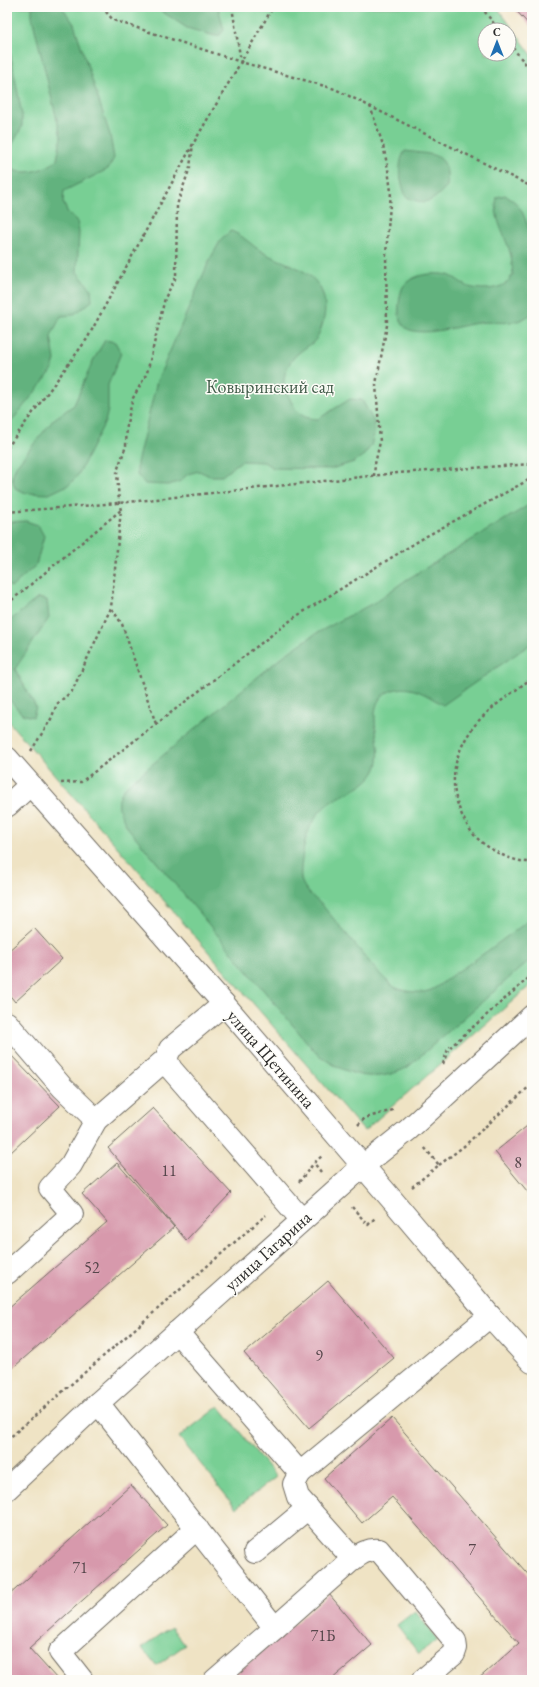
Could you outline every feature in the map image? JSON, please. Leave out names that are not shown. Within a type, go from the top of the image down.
[{"type":"street","points":[[7,806],[18,771]]},
{"type":"street","name":"улица Щетинина","points":[[18,771],[224,1004],[490,1316],[532,1362]]},
{"type":"street","points":[[7,1273],[72,1214],[50,1188],[71,1165],[96,1120],[166,1059],[170,1049],[224,1004]]},
{"type":"street","name":"улица Гагарина","points":[[7,1489],[98,1403],[363,1166],[408,1130],[532,1016]]},
{"type":"street","points":[[7,1023],[62,1087],[96,1120]]},
{"type":"street","points":[[166,1059],[170,1069],[302,1220]]},
{"type":"street","points":[[353,1559],[298,1497],[294,1484],[300,1473],[490,1316]]},
{"type":"street","points":[[177,1332],[300,1473]]},
{"type":"street","points":[[98,1403],[275,1628]]},
{"type":"street","points":[[256,1552],[308,1508]]},
{"type":"street","points":[[82,1680],[60,1652],[197,1528]]},
{"type":"street","points":[[215,1680],[353,1559],[365,1551],[372,1549],[379,1550],[455,1641],[456,1648],[454,1654],[424,1680]]},
{"type":"path","points":[[102,7],[113,20],[241,62],[335,90],[532,187]]},
{"type":"path","points":[[232,7],[241,62]]},
{"type":"path","points":[[7,448],[87,339],[193,144],[273,7]]},
{"type":"path","points":[[481,7],[493,22]]},
{"type":"path","points":[[517,53],[532,72]]},
{"type":"path","points":[[370,106],[383,145],[391,192],[386,254],[387,325],[376,384],[380,442],[374,476]]},
{"type":"path","points":[[193,144],[190,167],[177,205],[176,277],[165,298],[148,373],[133,398],[127,423],[126,446],[117,471],[119,504],[122,510],[111,608],[72,691],[57,704],[51,719],[18,771],[81,782],[295,618],[425,537],[532,478]]},
{"type":"path","points":[[7,512],[119,504],[374,476],[532,464]]},
{"type":"path","points":[[7,604],[122,510]]},
{"type":"path","points":[[111,608],[122,624],[156,724]]},
{"type":"path","points":[[532,678],[490,711],[470,730],[457,756],[454,784],[460,812],[475,836],[498,854],[526,863],[532,862]]},
{"type":"path","points":[[442,1067],[448,1049],[532,975]]},
{"type":"path","points":[[439,1165],[463,1147],[532,1084]]},
{"type":"path","points":[[389,1111],[395,1110]]},
{"type":"path","points":[[7,1440],[284,1199],[314,1163]]},
{"type":"green space","name":"Ковыринский сад","points":[[7,7],[497,7],[508,22],[477,22],[477,62],[517,62],[517,34],[532,55],[532,984],[364,1131],[7,720]]},
{"type":"green space","points":[[32,7],[62,7],[74,24],[110,135],[114,158],[108,169],[64,191],[63,202],[68,213],[77,221],[79,232],[77,272],[91,289],[92,301],[73,315],[61,316],[51,336],[55,360],[51,372],[7,427],[7,44],[11,56],[22,115],[22,127],[10,149],[8,160],[15,171],[26,172],[42,169],[57,160],[61,137],[32,17]]},
{"type":"green space","points":[[155,7],[218,7],[224,30],[220,35],[215,36],[187,28]]},
{"type":"green space","points":[[405,151],[424,153],[438,157],[446,166],[447,186],[433,199],[424,202],[406,197],[400,174],[402,156]]},
{"type":"green space","points":[[505,195],[515,202],[522,211],[532,237],[532,313],[526,318],[513,322],[485,322],[425,332],[417,332],[405,328],[399,316],[400,300],[403,287],[411,279],[423,275],[442,274],[451,276],[469,287],[487,289],[505,284],[513,275],[510,252],[499,224],[496,211],[497,197]]},
{"type":"green space","points":[[231,231],[261,251],[304,271],[317,284],[322,292],[325,303],[323,322],[315,341],[296,355],[289,364],[284,379],[285,389],[297,411],[302,416],[313,419],[318,419],[350,399],[362,400],[374,422],[374,434],[371,446],[364,455],[354,462],[331,469],[273,468],[264,462],[241,461],[222,476],[210,476],[199,471],[188,474],[179,482],[168,485],[145,484],[137,475],[137,463],[157,381],[210,259],[222,238]]},
{"type":"green space","points":[[105,340],[115,342],[121,353],[108,385],[108,410],[105,422],[78,475],[70,484],[49,494],[26,493],[15,488],[12,477],[16,466],[54,419],[74,405],[93,361]]},
{"type":"green space","points":[[532,503],[532,643],[443,705],[420,692],[407,689],[393,690],[383,695],[377,703],[375,713],[379,757],[374,773],[363,785],[334,800],[316,816],[306,837],[301,865],[301,878],[309,892],[321,904],[379,973],[396,988],[410,992],[425,992],[434,989],[532,918],[532,958],[408,1067],[384,1076],[360,1075],[349,1072],[327,1061],[316,1053],[128,828],[120,811],[120,796],[126,786],[283,656],[315,634],[375,602],[406,580]]},
{"type":"green space","points":[[26,521],[38,525],[44,536],[36,565],[12,587],[7,585],[7,525],[9,522]]},
{"type":"green space","points":[[38,598],[47,600],[49,618],[15,669],[36,707],[33,717],[22,714],[7,697],[7,623]]},
{"type":"green space","points":[[219,1406],[276,1477],[236,1508],[179,1437]]},
{"type":"green space","points":[[415,1611],[437,1639],[419,1654],[397,1625]]},
{"type":"green space","points":[[171,1627],[185,1645],[156,1666],[142,1648]]},
{"type":"building","points":[[513,7],[532,7],[532,28]]},
{"type":"building","points":[[34,928],[62,959],[15,1002],[7,992],[7,952]]},
{"type":"building","points":[[7,1051],[60,1106],[9,1154],[7,1151]]},
{"type":"building","points":[[153,1108],[231,1193],[186,1240],[108,1148]]},
{"type":"building","points":[[532,1122],[532,1197],[495,1152]]},
{"type":"building","points":[[117,1163],[174,1227],[7,1373],[7,1309],[107,1222],[82,1194]]},
{"type":"building","points":[[328,1281],[394,1358],[309,1428],[244,1353]]},
{"type":"building","points":[[392,1418],[532,1579],[532,1680],[477,1680],[519,1643],[392,1497],[362,1523],[324,1478]]},
{"type":"building","points":[[131,1485],[167,1525],[29,1648],[58,1680],[7,1680],[7,1597]]},
{"type":"building","points":[[329,1594],[372,1645],[331,1680],[228,1680]]}]
